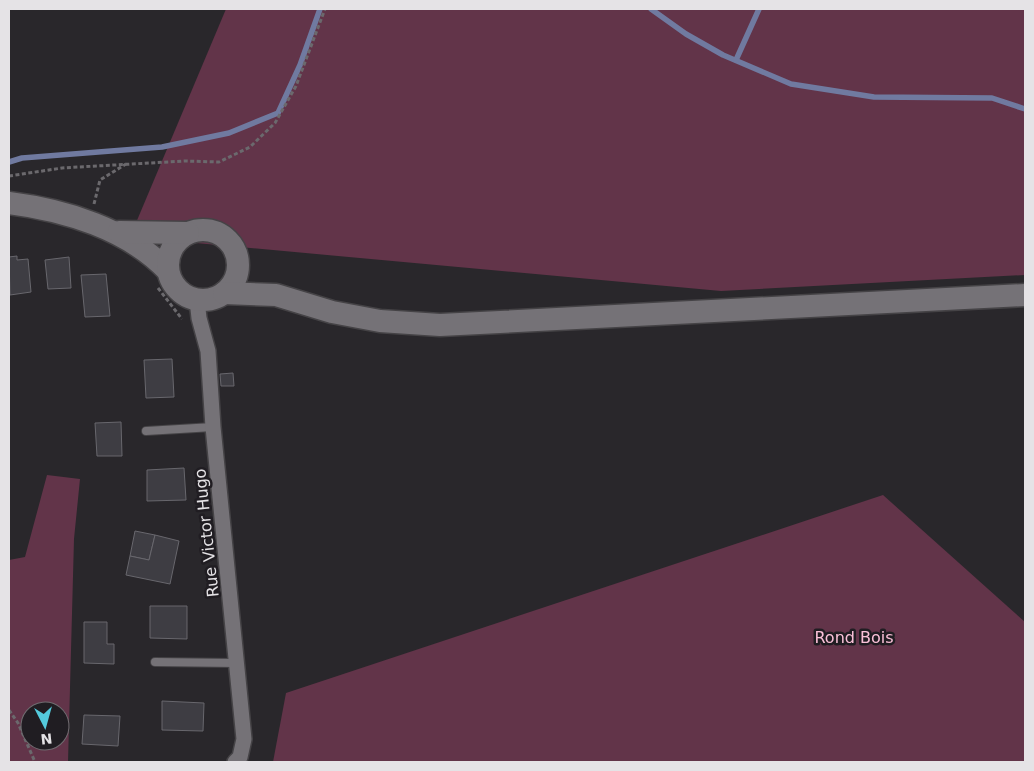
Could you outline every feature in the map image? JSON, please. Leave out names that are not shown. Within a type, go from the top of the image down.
[{"type":"street","points":[[9,203],[30,206],[104,228],[158,234],[210,230],[220,234],[229,241],[246,273],[276,295]]},
{"type":"street","points":[[104,228],[137,245],[168,271],[178,290],[197,300],[216,298],[224,293],[233,284],[237,273],[238,261]]},
{"type":"street","points":[[168,271],[168,260],[172,249],[188,233]]},
{"type":"street","points":[[224,293],[276,295],[332,312],[380,321],[440,325],[1025,295]]},
{"type":"street","name":"Rue Victor Hugo","points":[[197,300],[199,318],[208,351],[213,427],[244,739],[240,757],[235,762]]},
{"type":"lane","points":[[146,431],[213,427]]},
{"type":"lane","points":[[155,662],[236,663]]},
{"type":"path","points":[[9,176],[62,168],[126,164],[219,162],[250,147],[275,123],[296,86],[325,9]]},
{"type":"path","points":[[104,228],[94,204],[100,180],[126,164]]},
{"type":"path","points":[[9,710],[18,724],[35,762]]},
{"type":"green space","points":[[226,9],[1025,9],[1025,275],[721,291],[130,237]]},
{"type":"green space","points":[[47,475],[80,479],[74,539],[70,701],[20,701],[20,751],[68,751],[68,762],[9,762],[9,560],[25,557]]},
{"type":"green space","name":"Rond Bois","points":[[883,495],[1025,622],[1025,762],[273,762],[286,693]]},
{"type":"building","points":[[17,256],[17,260],[28,259],[31,292],[10,295],[9,257]]},
{"type":"building","points":[[69,257],[71,288],[48,289],[45,260]]},
{"type":"building","points":[[106,274],[110,316],[85,317],[81,275]]},
{"type":"building","points":[[172,359],[174,397],[146,398],[144,360]]},
{"type":"building","points":[[233,373],[234,386],[221,386],[220,374]]},
{"type":"building","points":[[121,422],[122,456],[97,456],[95,423]]},
{"type":"building","points":[[184,468],[186,500],[147,501],[147,470]]},
{"type":"building","points":[[135,531],[155,535],[149,560],[130,556]]},
{"type":"building","points":[[155,535],[179,541],[170,584],[126,575],[130,556],[149,560]]},
{"type":"building","points":[[150,606],[187,606],[187,639],[150,638]]},
{"type":"building","points":[[84,622],[107,622],[107,644],[114,644],[114,664],[84,663]]},
{"type":"building","points":[[162,701],[204,703],[203,731],[162,730]]},
{"type":"building","points":[[84,715],[120,716],[118,746],[82,744]]},
{"type":"waterway","points":[[9,162],[22,158],[162,147],[229,133],[278,113],[300,65],[320,9]]},
{"type":"waterway","points":[[651,9],[686,34],[723,55],[791,84],[874,97],[992,98],[1025,109]]},
{"type":"waterway","points":[[736,60],[759,9]]}]
